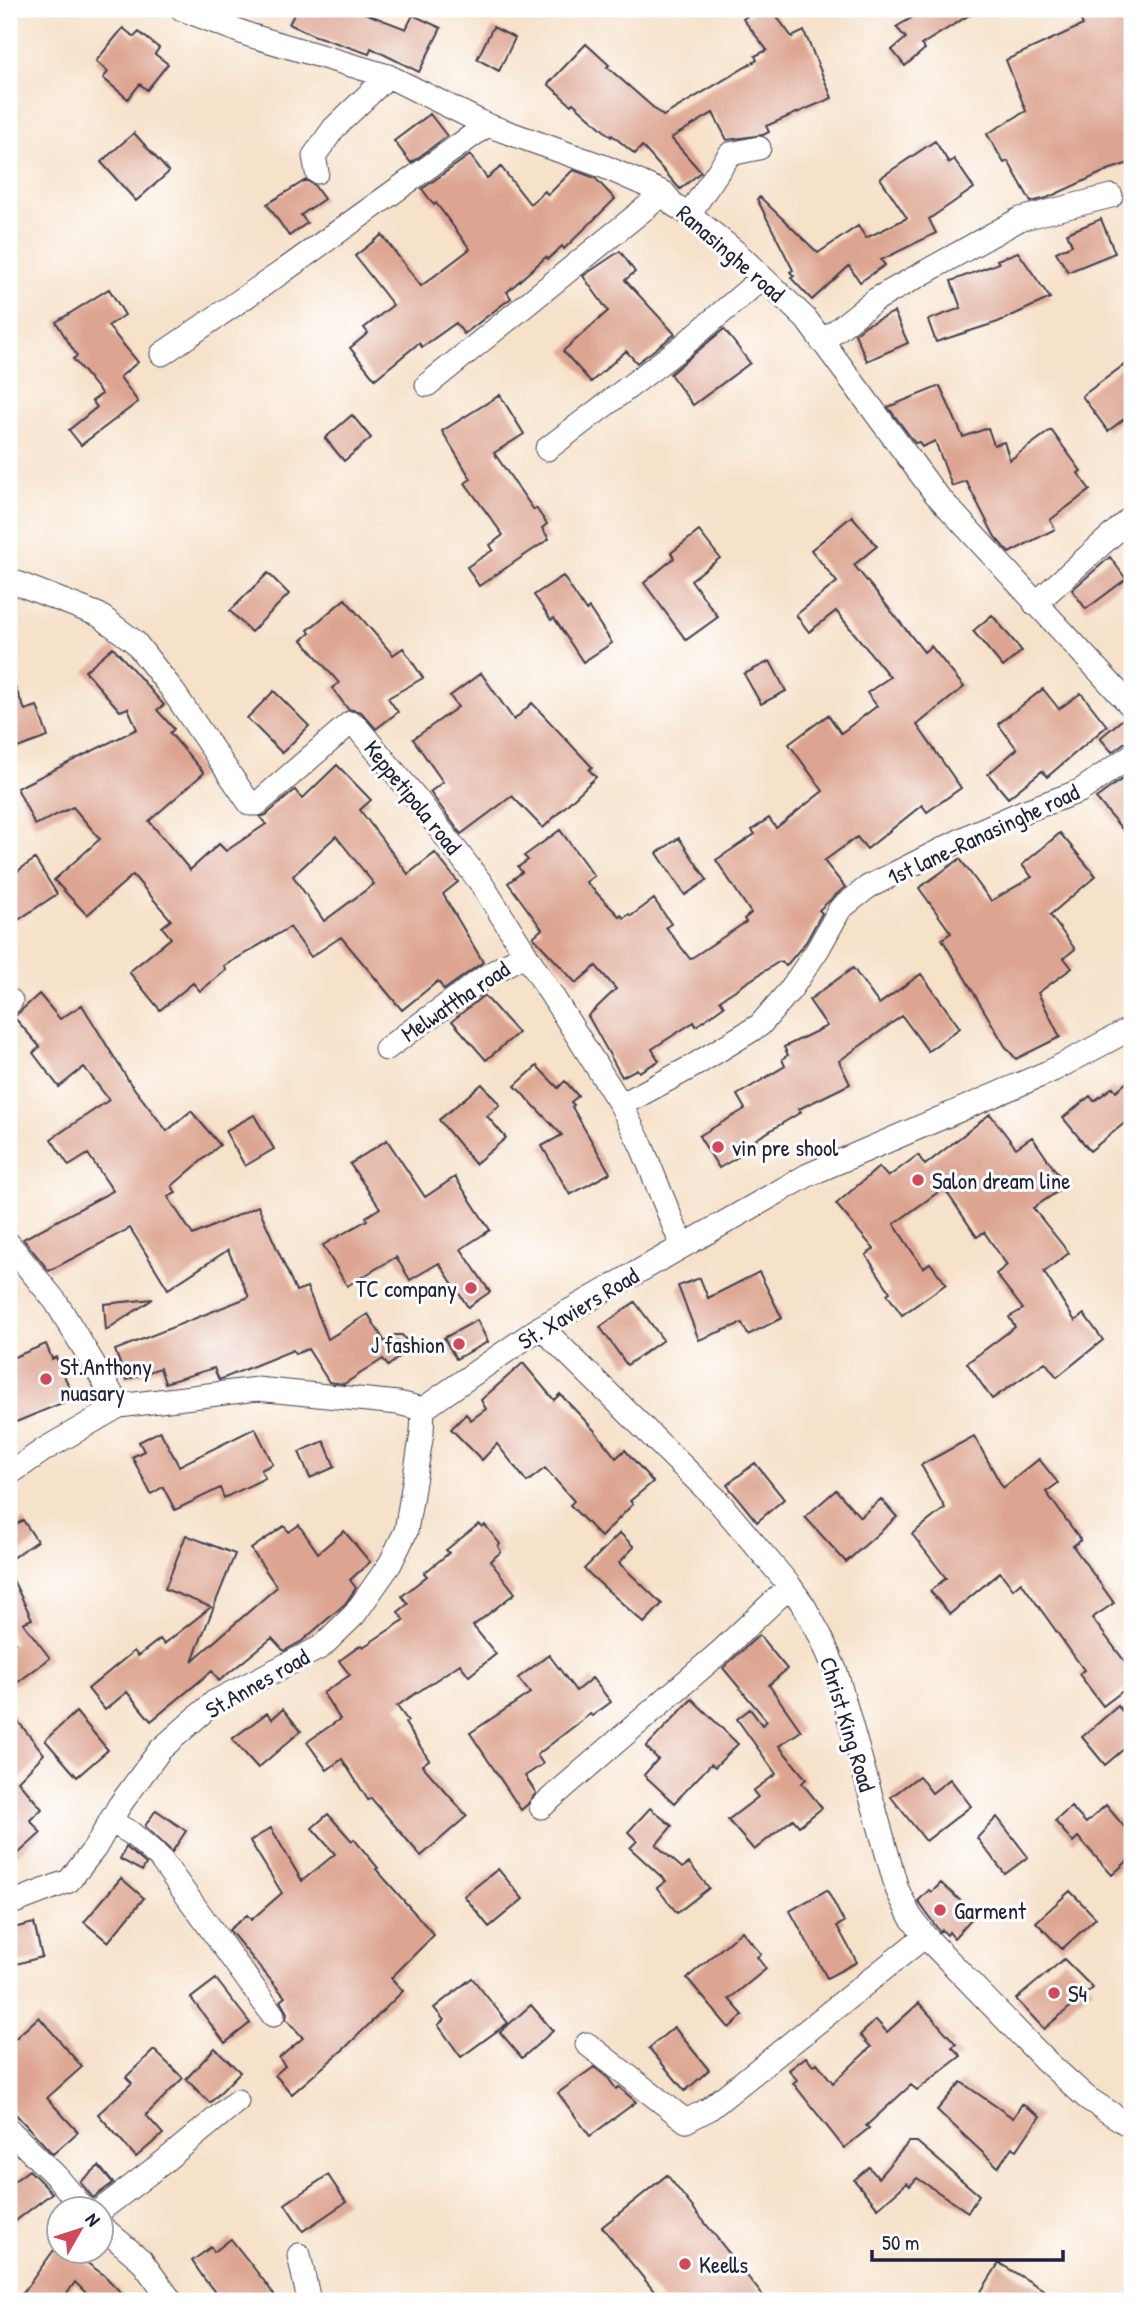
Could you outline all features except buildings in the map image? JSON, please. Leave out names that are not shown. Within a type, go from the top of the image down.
[{"type":"street","name":"Ranasinghe road","points":[[182,9],[249,35],[388,76],[486,125],[605,167],[664,193],[674,205],[737,253],[806,319],[934,492],[1132,707]]},
{"type":"street","points":[[317,172],[314,156],[334,128],[388,76]]},
{"type":"street","points":[[162,354],[282,272],[486,125]]},
{"type":"street","points":[[689,214],[730,154],[759,148]]},
{"type":"street","points":[[427,385],[664,193]]},
{"type":"street","points":[[822,342],[875,300],[1020,219],[1111,196]]},
{"type":"street","points":[[547,449],[678,349],[762,278]]},
{"type":"street","points":[[1035,604],[1132,517]]},
{"type":"street","name":"Keppetipola road","points":[[9,580],[99,615],[135,642],[170,687],[250,804],[257,804],[350,723],[355,725],[417,799],[481,883],[621,1105],[642,1147],[682,1246]]},
{"type":"street","name":"1st lane-Ranasinghe road","points":[[621,1105],[693,1066],[760,1025],[791,989],[818,949],[840,909],[868,887],[1024,811],[1080,791],[1132,755]]},
{"type":"street","name":"Melwattha road","points":[[386,1049],[485,977],[525,954]]},
{"type":"street","name":"St. Xaviers Road","points":[[423,1409],[541,1327],[808,1175],[1053,1070],[1132,1028]]},
{"type":"street","points":[[9,1244],[55,1302],[119,1406]]},
{"type":"street","name":"Christ King Road","points":[[541,1327],[718,1501],[790,1586],[821,1637],[836,1672],[897,1889],[910,1916],[925,1936],[1045,2060],[1087,2098],[1132,2127]]},
{"type":"street","points":[[9,1474],[119,1406],[257,1389],[398,1403],[423,1409]]},
{"type":"street","name":"St.Annes road","points":[[9,1904],[69,1881],[95,1848],[110,1821],[160,1750],[214,1702],[321,1647],[354,1615],[390,1564],[406,1531],[421,1445],[423,1409]]},
{"type":"street","points":[[541,1807],[720,1652],[790,1586]]},
{"type":"street","points":[[110,1821],[131,1833],[159,1857],[273,2015]]},
{"type":"street","points":[[587,2044],[686,2121],[709,2109],[925,1936]]},
{"type":"street","points":[[116,2198],[237,2101]]},
{"type":"street","points":[[9,2130],[71,2194]]},
{"type":"street","points":[[116,2239],[141,2260],[171,2301]]},
{"type":"street","points":[[299,2255],[309,2301]]},
{"type":"place","name":"vin pre shool","points":[[718,1147]]},
{"type":"place","name":"Salon dream line","points":[[918,1180]]},
{"type":"place","name":"TC company","points":[[471,1288]]},
{"type":"place","name":"J fashion","points":[[459,1344]]},
{"type":"place","name":"St.Anthony nuasary","points":[[46,1379]]},
{"type":"place","name":"Garment","points":[[940,1910]]},
{"type":"place","name":"S4","points":[[1054,1993]]},
{"type":"place","name":"Keells","points":[[685,2264]]}]
